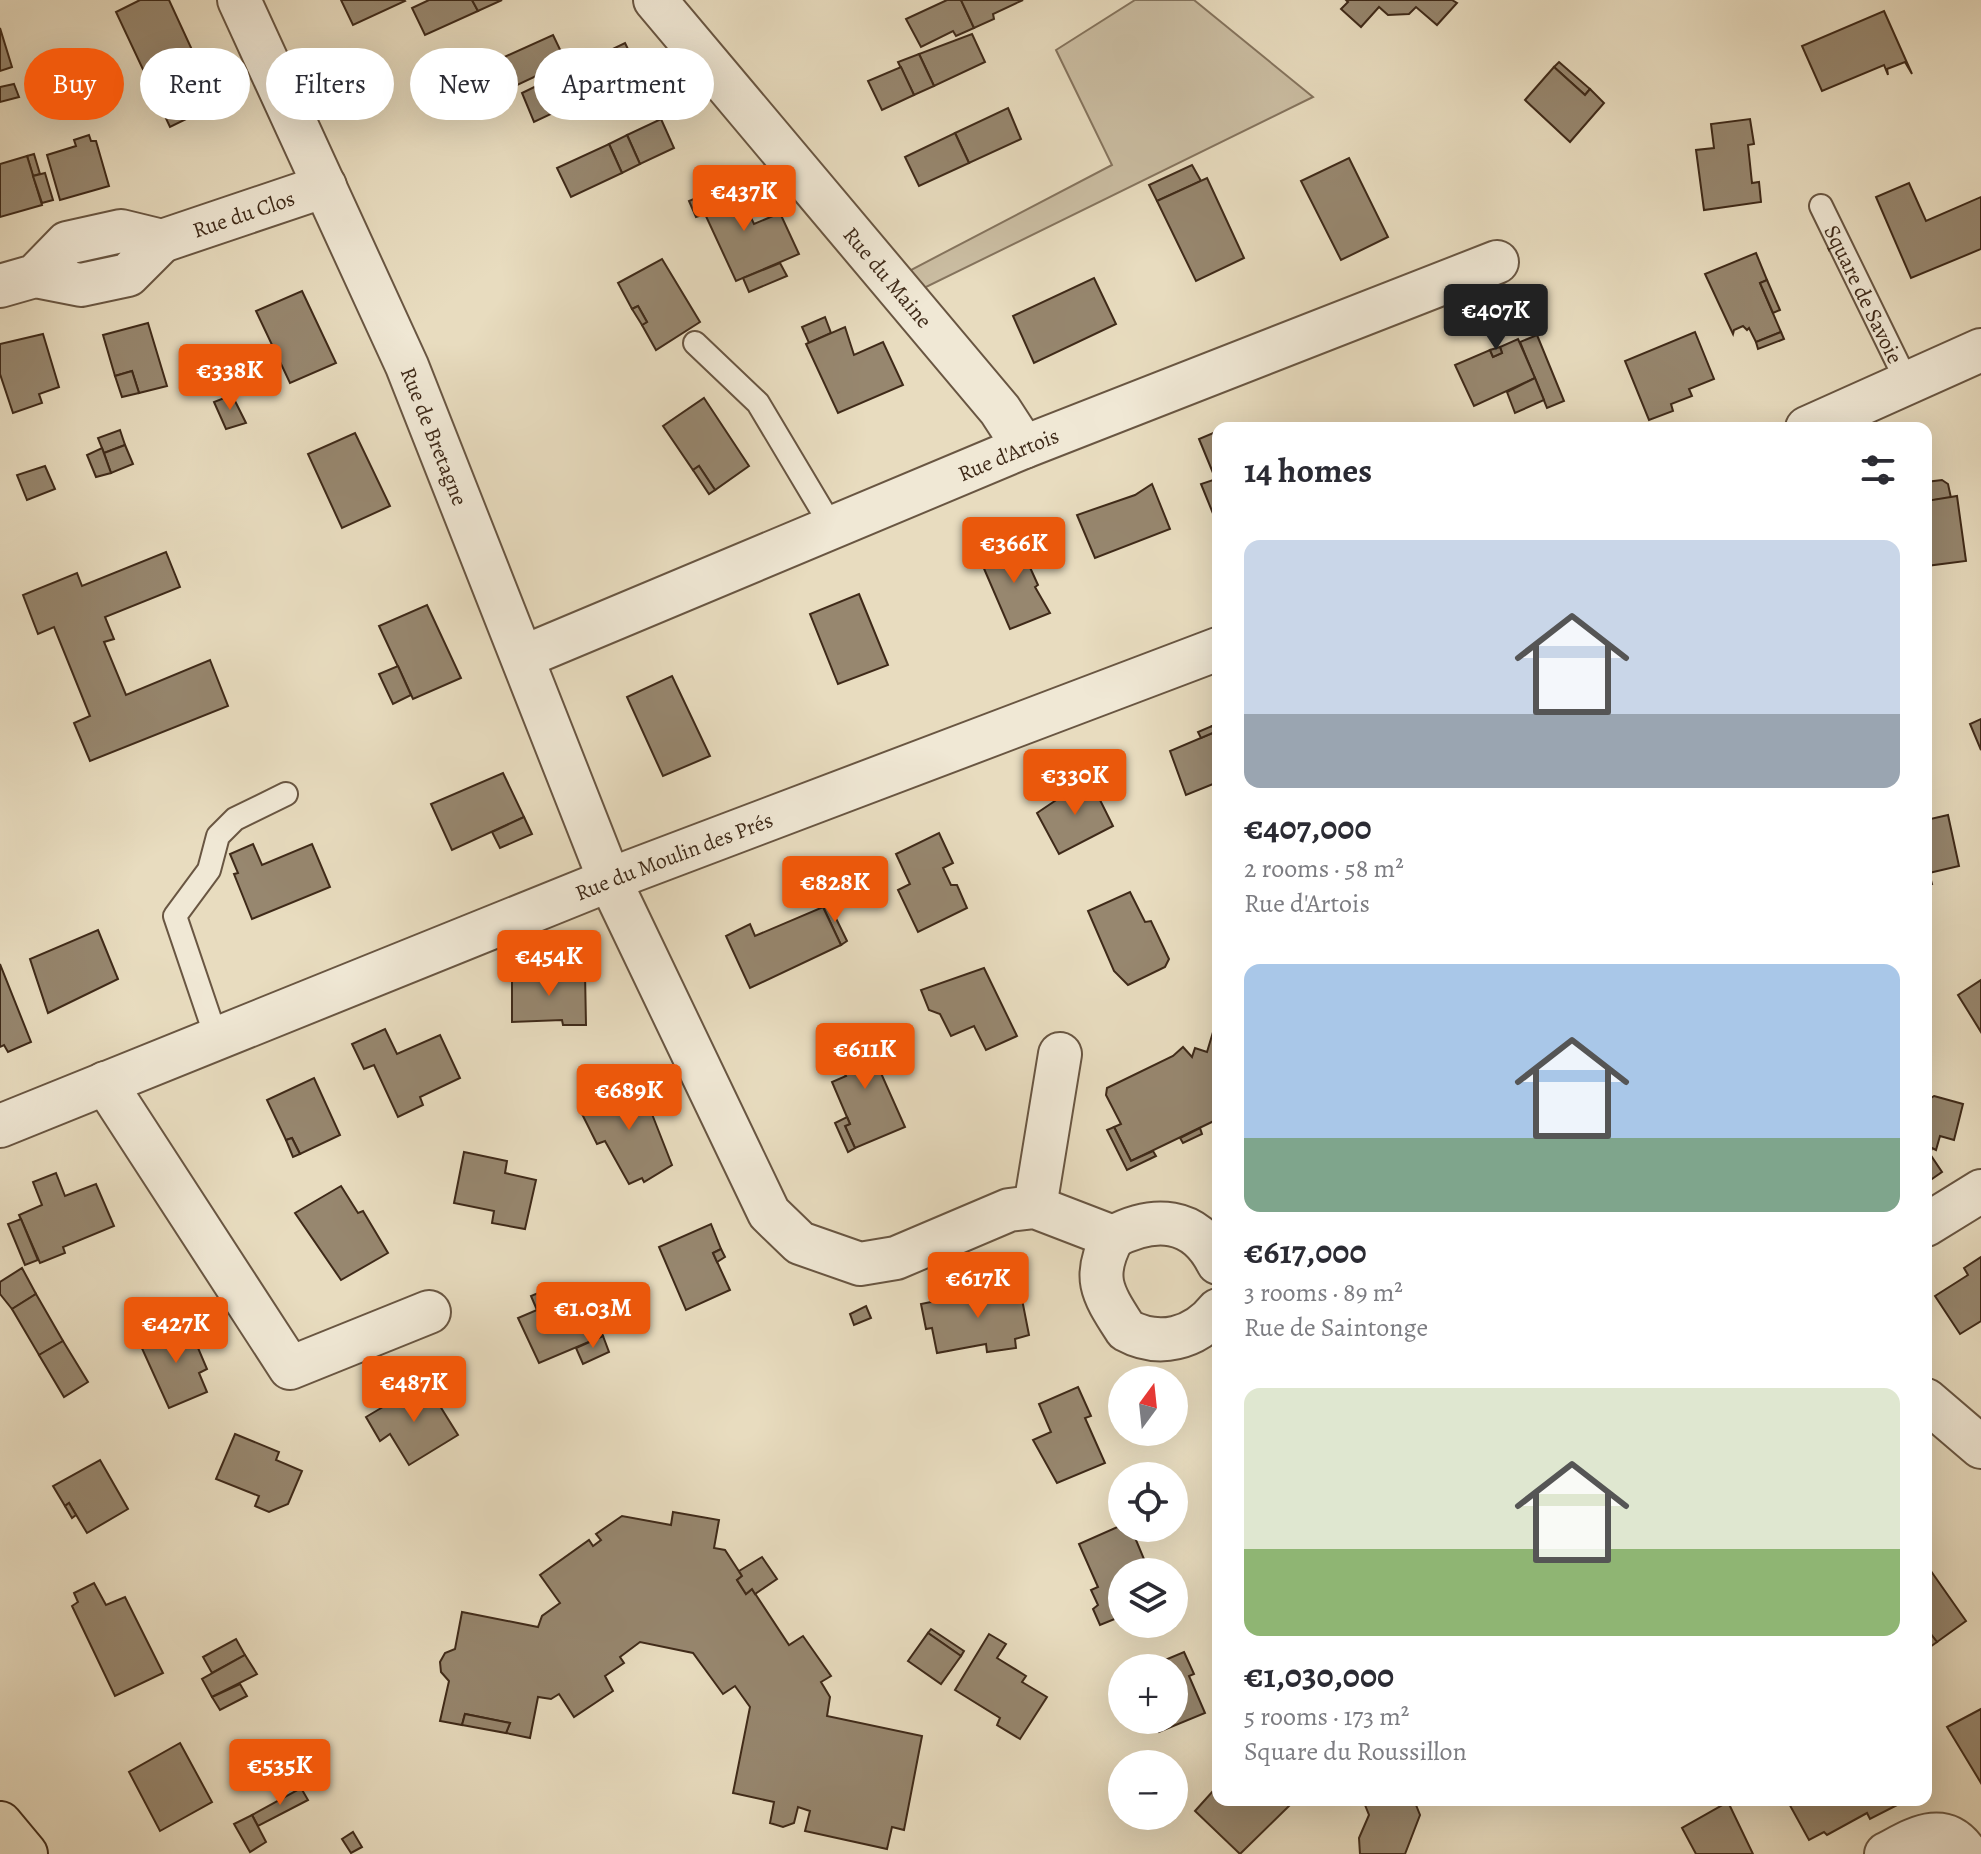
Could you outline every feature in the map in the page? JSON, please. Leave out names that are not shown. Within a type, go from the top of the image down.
[{"type":"main road","points":[[0,1824],[25,1854]]},
{"type":"street","name":"Rue de Bretagne","points":[[239,0],[407,366],[610,881],[769,1213],[800,1243],[860,1264],[896,1258],[1009,1210],[1035,1207]]},
{"type":"street","name":"Rue du Maine","points":[[655,0],[1000,410],[1024,447]]},
{"type":"street","name":"Rue du Clos","points":[[18,281],[81,285],[128,275],[162,241],[325,186]]},
{"type":"street","name":"Rue d'Artois","points":[[523,657],[1024,447],[1497,262]]},
{"type":"street","points":[[1822,422],[1981,350]]},
{"type":"street","name":"Rue du Moulin des Prés","points":[[0,1126],[610,881],[1212,651]]},
{"type":"street","points":[[1060,1054],[1035,1207],[1113,1237]]},
{"type":"street","points":[[105,1083],[290,1368],[429,1312]]},
{"type":"street","points":[[1932,1221],[1981,1191]]},
{"type":"street","points":[[1212,1255],[1196,1234],[1174,1224],[1139,1223],[1113,1237],[1101,1259],[1099,1280],[1126,1330],[1159,1342],[1207,1324],[1212,1318]]},
{"type":"street","points":[[1932,1411],[1981,1447]]},
{"type":"street","points":[[1886,1854],[1924,1834],[1936,1833],[1959,1842],[1967,1854]]},
{"type":"lane","name":"Square de Savoie","points":[[1821,206],[1908,384]]},
{"type":"lane","points":[[695,343],[758,403],[832,527]]},
{"type":"lane","points":[[216,1037],[175,916],[209,870],[218,836],[235,819],[286,794]]},
{"type":"shaded area","points":[[1135,0],[1194,0],[1313,97],[922,289],[909,271],[1112,165],[1056,50]]},
{"type":"building","points":[[140,0],[169,0],[191,48],[140,48],[140,63],[116,12]]},
{"type":"building","points":[[341,0],[404,0],[405,1],[353,25]]},
{"type":"building","points":[[429,0],[472,0],[478,11],[425,35],[412,8]]},
{"type":"building","points":[[472,0],[502,0],[478,11]]},
{"type":"building","points":[[947,0],[961,0],[974,28],[956,36],[953,31],[921,47],[906,19]]},
{"type":"building","points":[[961,0],[1023,0],[993,14],[994,19],[974,28]]},
{"type":"building","points":[[1346,0],[1452,0],[1457,3],[1437,25],[1416,7],[1409,14],[1388,15],[1379,7],[1361,27],[1341,9],[1348,2]]},
{"type":"building","points":[[1884,11],[1912,74],[1905,62],[1887,69],[1888,75],[1884,65],[1822,91],[1802,46]]},
{"type":"building","points":[[0,28],[12,67],[0,71]]},
{"type":"building","points":[[972,34],[985,62],[934,86],[919,54]]},
{"type":"building","points":[[553,35],[559,48],[534,48],[534,77],[518,85],[518,51]]},
{"type":"building","points":[[919,54],[934,86],[914,95],[898,62]]},
{"type":"building","points":[[1559,62],[1590,89],[1585,95],[1554,67]]},
{"type":"building","points":[[901,67],[914,95],[882,110],[868,81]]},
{"type":"building","points":[[1554,67],[1585,95],[1590,89],[1604,103],[1570,142],[1525,100]]},
{"type":"building","points":[[14,84],[19,97],[0,102],[0,87]]},
{"type":"building","points":[[534,87],[534,120],[538,120],[534,122],[522,93]]},
{"type":"building","points":[[1008,108],[1021,139],[969,163],[955,133]]},
{"type":"building","points":[[1750,119],[1754,144],[1748,145],[1752,183],[1759,182],[1761,202],[1704,210],[1696,150],[1714,148],[1711,124]]},
{"type":"building","points":[[167,120],[184,120],[170,127]]},
{"type":"building","points":[[661,120],[674,148],[640,164],[627,135]]},
{"type":"building","points":[[955,133],[969,163],[919,186],[905,157]]},
{"type":"building","points":[[89,135],[91,141],[96,141],[109,186],[60,200],[47,155],[76,146],[74,140]]},
{"type":"building","points":[[627,135],[640,164],[622,173],[609,144]]},
{"type":"building","points":[[609,144],[622,173],[571,197],[557,168]]},
{"type":"building","points":[[34,154],[40,174],[33,176],[27,156]]},
{"type":"building","points":[[27,156],[42,205],[0,217],[0,164]]},
{"type":"building","points":[[1349,158],[1388,237],[1341,260],[1301,181]]},
{"type":"building","points":[[1192,165],[1201,181],[1157,201],[1149,185]]},
{"type":"building","points":[[45,173],[53,200],[42,203],[33,176]]},
{"type":"building","points":[[1207,178],[1244,258],[1196,281],[1157,201]]},
{"type":"building","points":[[734,182],[754,224],[780,213],[799,254],[736,281],[705,214],[696,217],[689,201]]},
{"type":"building","points":[[1909,183],[1926,221],[1981,197],[1981,249],[1911,278],[1876,197]]},
{"type":"building","points":[[1756,253],[1767,280],[1760,283],[1781,332],[1756,342],[1749,328],[1747,330],[1743,326],[1734,330],[1733,334],[1705,274]]},
{"type":"building","points":[[662,259],[700,322],[656,350],[642,325],[647,322],[638,306],[632,309],[618,283]]},
{"type":"building","points":[[780,263],[787,276],[749,292],[743,278]]},
{"type":"building","points":[[1094,278],[1116,324],[1034,363],[1013,316]]},
{"type":"building","points":[[1767,280],[1780,310],[1773,313],[1760,283]]},
{"type":"building","points":[[302,291],[336,363],[290,383],[256,311]]},
{"type":"building","points":[[638,306],[647,322],[642,325],[632,309]]},
{"type":"building","points":[[825,317],[831,333],[809,343],[802,327]]},
{"type":"building","points":[[148,323],[167,386],[139,393],[132,371],[115,376],[103,335]]},
{"type":"building","points":[[845,327],[854,355],[883,342],[903,385],[838,413],[806,344]]},
{"type":"building","points":[[1695,332],[1714,379],[1689,389],[1692,396],[1671,404],[1673,411],[1649,420],[1625,361]]},
{"type":"building","points":[[1781,332],[1784,339],[1758,349],[1756,342]]},
{"type":"building","points":[[43,334],[59,387],[39,394],[42,403],[13,413],[0,374],[0,344]]},
{"type":"building","points":[[1537,335],[1564,401],[1547,408],[1520,342]]},
{"type":"building","points":[[1518,339],[1535,378],[1474,406],[1455,365],[1490,350],[1493,357],[1502,353],[1500,347]]},
{"type":"building","points":[[1500,347],[1502,353],[1493,357],[1490,350]]},
{"type":"building","points":[[132,371],[139,393],[122,397],[115,376]]},
{"type":"building","points":[[1535,378],[1544,400],[1515,413],[1507,392]]},
{"type":"building","points":[[232,395],[246,423],[226,429],[214,402]]},
{"type":"building","points":[[704,398],[749,466],[715,490],[699,466],[693,470],[663,426]]},
{"type":"building","points":[[120,430],[125,445],[104,453],[98,438]]},
{"type":"building","points":[[355,433],[390,506],[342,528],[308,454]]},
{"type":"building","points":[[1212,434],[1212,470],[1199,439]]},
{"type":"building","points":[[125,445],[133,464],[111,473],[104,453]]},
{"type":"building","points":[[102,448],[111,473],[96,477],[87,455]]},
{"type":"building","points":[[45,466],[55,489],[27,500],[17,475]]},
{"type":"building","points":[[699,466],[715,490],[709,494],[693,470]]},
{"type":"building","points":[[1212,480],[1212,511],[1201,484]]},
{"type":"building","points":[[1942,480],[1948,484],[1951,498],[1932,500],[1932,481]]},
{"type":"building","points":[[1152,484],[1170,529],[1095,558],[1077,515],[1135,495]]},
{"type":"building","points":[[1957,496],[1966,561],[1932,565],[1932,500]]},
{"type":"building","points":[[1018,541],[1038,585],[1035,587],[1050,613],[1010,629],[979,557]]},
{"type":"building","points":[[166,552],[180,587],[105,617],[114,639],[104,642],[126,695],[210,660],[228,706],[90,761],[74,723],[90,716],[54,627],[38,634],[23,595],[77,573],[82,586]]},
{"type":"building","points":[[859,594],[888,665],[838,684],[810,614]]},
{"type":"building","points":[[427,605],[461,678],[413,699],[379,626]]},
{"type":"building","points":[[398,666],[411,695],[393,704],[379,674]]},
{"type":"building","points":[[672,676],[710,756],[663,776],[627,697]]},
{"type":"building","points":[[1981,719],[1981,750],[1970,724]]},
{"type":"building","points":[[1212,726],[1212,733],[1201,738],[1198,732]]},
{"type":"building","points":[[1212,733],[1212,784],[1186,795],[1170,751]]},
{"type":"building","points":[[503,773],[524,817],[452,850],[431,804]]},
{"type":"building","points":[[1089,778],[1113,826],[1059,854],[1037,813]]},
{"type":"building","points":[[1948,815],[1959,866],[1932,872],[1932,819]]},
{"type":"building","points":[[524,817],[532,834],[500,848],[492,832]]},
{"type":"building","points":[[939,833],[953,863],[943,868],[951,885],[957,885],[967,908],[918,932],[898,890],[910,884],[896,854]]},
{"type":"building","points":[[253,844],[262,865],[312,844],[330,887],[252,919],[234,874],[238,873],[230,854]]},
{"type":"building","points":[[1130,892],[1145,922],[1151,921],[1169,959],[1165,967],[1128,985],[1114,971],[1088,911]]},
{"type":"building","points":[[829,904],[847,941],[841,945],[823,907]]},
{"type":"building","points":[[823,907],[841,945],[750,988],[726,936],[750,924],[755,936]]},
{"type":"building","points":[[98,930],[118,979],[48,1013],[30,959]]},
{"type":"building","points":[[0,964],[31,1042],[8,1052],[4,1045],[0,1047]]},
{"type":"building","points":[[984,968],[1017,1036],[986,1050],[974,1026],[951,1036],[940,1014],[929,1010],[921,990]]},
{"type":"building","points":[[585,973],[586,1025],[563,1025],[562,1020],[512,1022],[512,974]]},
{"type":"building","points":[[1981,980],[1981,1032],[1958,995]]},
{"type":"building","points":[[385,1029],[397,1054],[440,1035],[460,1078],[420,1097],[423,1105],[398,1117],[374,1065],[364,1069],[352,1044]]},
{"type":"building","points":[[870,1030],[883,1059],[876,1062],[905,1127],[855,1148],[845,1126],[850,1124],[832,1082],[846,1076],[830,1047]]},
{"type":"building","points":[[1212,1035],[1212,1122],[1131,1161],[1114,1127],[1121,1124],[1106,1095],[1107,1088],[1173,1056],[1183,1047],[1192,1057],[1195,1048],[1207,1052]]},
{"type":"building","points":[[314,1078],[340,1135],[300,1154],[292,1138],[286,1140],[267,1100]]},
{"type":"building","points":[[639,1081],[672,1165],[644,1182],[642,1178],[629,1184],[605,1141],[597,1144],[579,1108]]},
{"type":"building","points":[[1932,1097],[1963,1104],[1954,1140],[1940,1136],[1936,1150],[1932,1148]]},
{"type":"building","points":[[847,1117],[850,1124],[845,1126],[855,1148],[848,1152],[835,1123]]},
{"type":"building","points":[[1114,1127],[1131,1161],[1153,1151],[1156,1156],[1127,1170],[1107,1130]]},
{"type":"building","points":[[1200,1128],[1202,1134],[1183,1143],[1180,1138]]},
{"type":"building","points":[[292,1138],[300,1154],[293,1157],[286,1140]]},
{"type":"building","points":[[464,1152],[507,1161],[505,1173],[536,1180],[525,1229],[492,1223],[494,1211],[454,1203]]},
{"type":"building","points":[[1932,1157],[1942,1172],[1932,1179]]},
{"type":"building","points":[[56,1173],[65,1196],[96,1184],[114,1226],[63,1247],[65,1253],[40,1263],[19,1215],[42,1205],[33,1182]]},
{"type":"building","points":[[341,1186],[358,1213],[363,1211],[388,1253],[341,1280],[295,1213]]},
{"type":"building","points":[[21,1219],[38,1260],[25,1265],[8,1224]]},
{"type":"building","points":[[711,1224],[721,1249],[713,1253],[730,1290],[686,1310],[659,1247]]},
{"type":"building","points":[[721,1249],[725,1257],[717,1262],[713,1253]]},
{"type":"building","points":[[1981,1257],[1981,1321],[1960,1334],[1935,1296],[1968,1275],[1964,1268]]},
{"type":"building","points":[[22,1268],[36,1294],[12,1309],[0,1294],[0,1282]]},
{"type":"building","points":[[1019,1284],[1029,1335],[1015,1339],[1016,1348],[987,1352],[986,1344],[937,1353],[932,1328],[926,1329],[921,1304]]},
{"type":"building","points":[[550,1288],[556,1302],[583,1290],[603,1336],[539,1363],[518,1318],[537,1310],[531,1296]]},
{"type":"building","points":[[36,1294],[63,1341],[39,1355],[12,1309]]},
{"type":"building","points":[[866,1306],[871,1318],[854,1325],[850,1314]]},
{"type":"building","points":[[187,1322],[207,1369],[199,1373],[207,1392],[169,1408],[140,1344]]},
{"type":"building","points":[[603,1336],[609,1352],[583,1364],[576,1348]]},
{"type":"building","points":[[63,1341],[88,1382],[64,1397],[39,1355]]},
{"type":"building","points":[[425,1382],[458,1435],[409,1465],[390,1434],[380,1441],[366,1417]]},
{"type":"building","points":[[1078,1387],[1091,1416],[1085,1418],[1105,1463],[1057,1483],[1033,1440],[1051,1432],[1039,1404]]},
{"type":"building","points":[[235,1434],[279,1452],[276,1460],[302,1471],[288,1504],[269,1512],[255,1506],[259,1496],[216,1479]]},
{"type":"building","points":[[100,1460],[128,1509],[87,1533],[69,1503],[65,1506],[53,1486]]},
{"type":"building","points":[[69,1503],[76,1515],[72,1518],[65,1506]]},
{"type":"building","points":[[673,1512],[719,1520],[714,1548],[725,1550],[742,1576],[737,1580],[746,1594],[752,1589],[789,1645],[803,1636],[831,1676],[821,1682],[830,1697],[827,1716],[922,1736],[904,1830],[892,1827],[887,1849],[805,1831],[810,1811],[798,1807],[794,1823],[783,1827],[770,1823],[774,1802],[733,1793],[750,1707],[735,1686],[723,1694],[693,1653],[640,1642],[620,1657],[624,1663],[605,1676],[613,1691],[574,1717],[559,1694],[551,1699],[538,1697],[530,1738],[506,1733],[510,1723],[465,1714],[462,1725],[440,1721],[449,1681],[441,1672],[440,1662],[445,1653],[455,1649],[462,1612],[538,1627],[542,1616],[560,1603],[540,1575],[589,1540],[593,1546],[601,1540],[596,1534],[622,1516],[671,1525]]},
{"type":"building","points":[[1108,1531],[1108,1542],[1137,1542],[1144,1558],[1108,1558],[1108,1622],[1100,1625],[1093,1609],[1098,1605],[1091,1590],[1098,1587],[1079,1544]]},
{"type":"building","points":[[762,1557],[777,1579],[755,1594],[752,1589],[746,1594],[737,1580],[742,1576],[739,1571]]},
{"type":"building","points":[[1932,1573],[1966,1621],[1937,1642],[1932,1636]]},
{"type":"building","points":[[94,1583],[106,1605],[125,1597],[163,1673],[115,1696],[72,1606],[78,1602],[74,1593]]},
{"type":"building","points":[[931,1629],[964,1651],[961,1656],[928,1633]]},
{"type":"building","points":[[928,1633],[961,1656],[941,1684],[908,1661]]},
{"type":"building","points":[[989,1634],[1006,1644],[997,1658],[1026,1676],[1022,1682],[1047,1697],[1020,1739],[997,1725],[1000,1718],[955,1690]]},
{"type":"building","points":[[236,1639],[245,1655],[212,1673],[203,1657]]},
{"type":"building","points":[[245,1655],[257,1674],[212,1697],[202,1679]]},
{"type":"building","points":[[1188,1661],[1194,1674],[1189,1676],[1205,1713],[1188,1720]]},
{"type":"building","points":[[240,1684],[247,1696],[220,1710],[212,1697]]},
{"type":"building","points":[[1981,1709],[1981,1783],[1947,1727]]},
{"type":"building","points":[[465,1714],[510,1723],[506,1733],[462,1725]]},
{"type":"building","points":[[180,1743],[212,1802],[160,1831],[129,1772]]},
{"type":"building","points":[[301,1788],[308,1800],[258,1826],[252,1815]]},
{"type":"building","points":[[1212,1792],[1212,1806],[1289,1806],[1240,1854],[1195,1811]]},
{"type":"building","points":[[1365,1806],[1416,1806],[1420,1815],[1405,1854],[1360,1854],[1359,1838],[1369,1815]]},
{"type":"building","points":[[1721,1806],[1730,1806],[1753,1854],[1696,1854],[1682,1828]]},
{"type":"building","points":[[1790,1806],[1895,1806],[1870,1819],[1867,1813],[1827,1835],[1824,1832],[1809,1840]]},
{"type":"building","points":[[252,1815],[266,1842],[250,1852],[234,1824]]},
{"type":"building","points":[[353,1832],[362,1847],[351,1853],[342,1839]]}]
